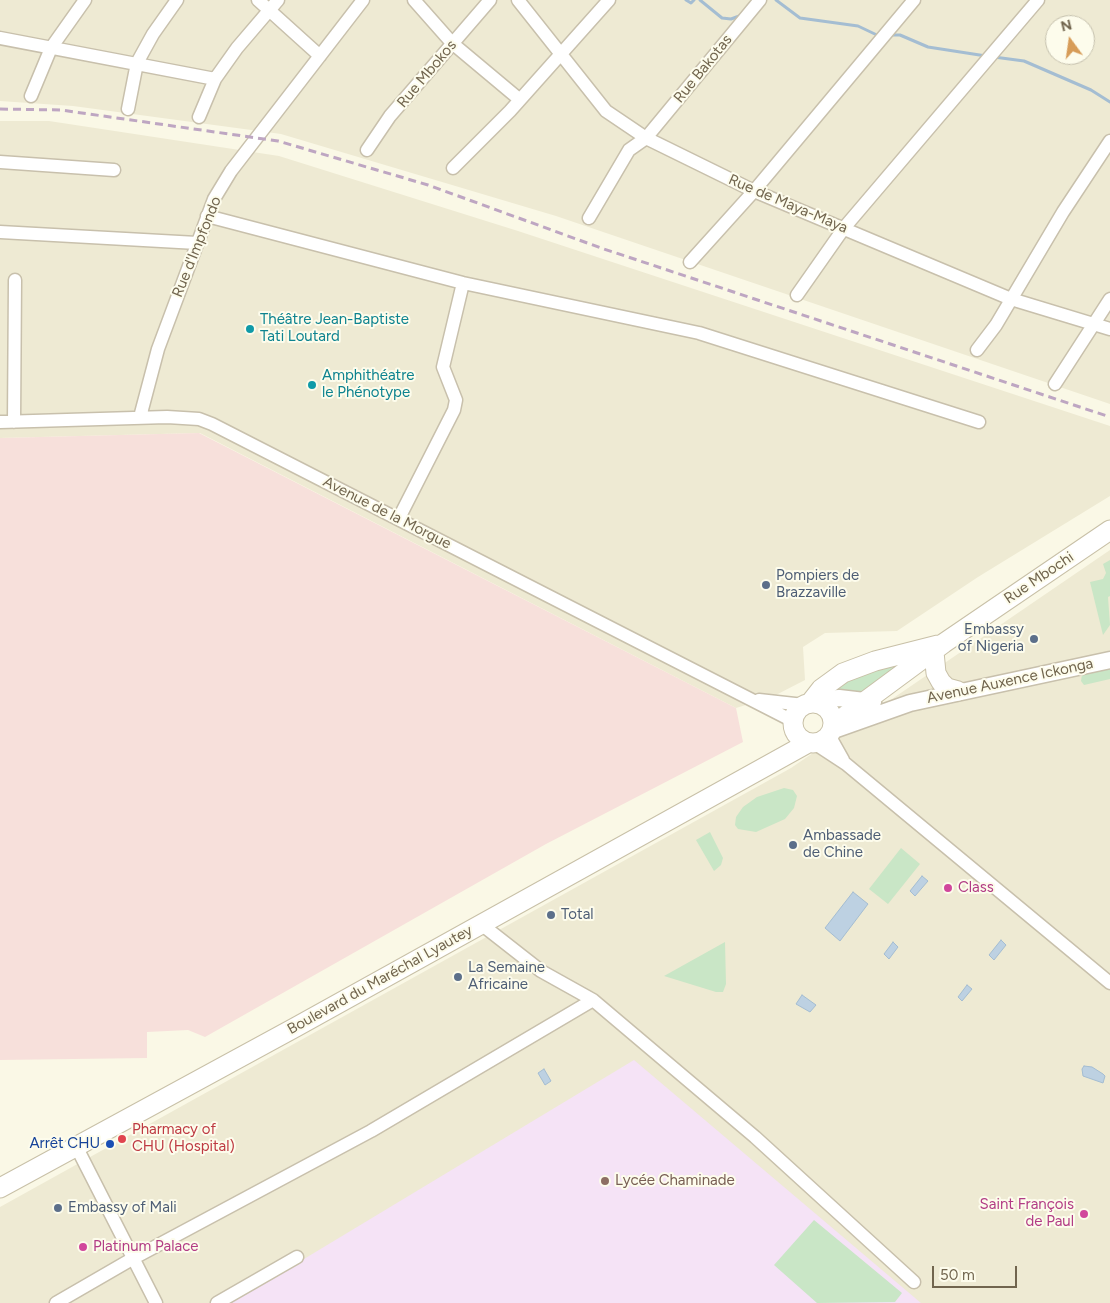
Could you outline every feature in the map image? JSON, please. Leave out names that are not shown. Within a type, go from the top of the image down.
[{"type":"main road","name":"Rue Mbochi","points":[[823,735],[939,647],[1110,530]]},
{"type":"main road","name":"Rue Mbochi","points":[[810,704],[821,689],[843,674],[875,661],[939,647]]},
{"type":"main road","points":[[939,647],[936,673],[947,688],[958,691]]},
{"type":"main road","points":[[810,704],[827,708],[823,735],[798,737],[793,726],[796,712],[810,704]]},
{"type":"main road","name":"Boulevard du Maréchal Lyautey","points":[[760,770],[793,726]]},
{"type":"main road","name":"Boulevard du Maréchal Lyautey","points":[[0,1188],[823,735]]},
{"type":"street","points":[[31,96],[51,48],[84,0]]},
{"type":"street","points":[[128,110],[137,63],[153,34],[177,0]]},
{"type":"street","points":[[258,0],[274,5],[320,56]]},
{"type":"street","name":"Rue d'Impfondo","points":[[140,417],[158,349],[197,243],[207,216],[231,171],[363,0]]},
{"type":"street","points":[[414,0],[452,43],[519,99]]},
{"type":"street","name":"Rue Mbokos","points":[[367,150],[390,116],[490,0]]},
{"type":"street","name":"Rue de Maya-Maya","points":[[518,0],[606,111],[646,138],[754,191],[1010,300],[1110,329]]},
{"type":"street","points":[[453,168],[609,0]]},
{"type":"street","name":"Rue Bakotas","points":[[588,218],[629,150],[646,138],[760,0]]},
{"type":"street","points":[[690,262],[754,191],[914,0]]},
{"type":"street","points":[[797,295],[844,228],[1038,0]]},
{"type":"street","points":[[199,117],[215,79],[237,48],[274,5]]},
{"type":"street","points":[[0,38],[215,79]]},
{"type":"street","points":[[977,350],[1010,300],[1062,212],[1110,141]]},
{"type":"street","points":[[0,162],[114,170]]},
{"type":"street","points":[[207,216],[463,283],[699,333],[979,422]]},
{"type":"street","points":[[0,232],[197,243]]},
{"type":"street","points":[[14,422],[15,280]]},
{"type":"street","points":[[399,518],[454,410],[456,400],[443,367],[463,283]]},
{"type":"street","points":[[1055,384],[1110,299]]},
{"type":"street","name":"Avenue de la Morgue","points":[[0,422],[140,417],[185,418],[212,424],[752,699],[793,726]]},
{"type":"street","name":"Avenue Auxence Ickonga","points":[[823,735],[910,703],[958,691],[1110,660]]},
{"type":"street","name":"Avenue Auxence Ickonga","points":[[810,704],[838,698],[867,702],[910,703]]},
{"type":"street","name":"Avenue de la Morgue","points":[[752,699],[810,704]]},
{"type":"street","points":[[823,735],[846,764],[1110,983]]},
{"type":"street","points":[[481,924],[541,971],[593,1000],[756,1137],[914,1282]]},
{"type":"street","points":[[56,1303],[132,1259],[371,1131],[593,1000]]},
{"type":"street","points":[[76,1146],[156,1303]]},
{"type":"street","points":[[216,1303],[297,1257]]},
{"type":"shaded area","points":[[0,0],[1110,0],[1110,404],[556,216],[281,134],[73,106],[0,101]]},
{"type":"shaded area","points":[[0,121],[49,121],[279,156],[518,231],[1110,426],[1110,496],[978,577],[897,631],[825,633],[803,647],[805,680],[772,697],[736,708],[200,433],[0,438]]},
{"type":"shaded area","points":[[199,433],[736,708],[743,742],[546,844],[205,1037],[188,1030],[147,1032],[147,1058],[0,1060],[0,438]]},
{"type":"shaded area","points":[[1110,550],[1110,1303],[0,1303],[0,1207],[791,768]]},
{"type":"shaded area","name":"Lycée Chaminade","points":[[634,1060],[921,1303],[231,1303]]},
{"type":"green space","points":[[1110,560],[1110,596],[1108,597],[1110,625],[1103,635],[1090,582],[1103,579],[1106,573],[1103,564]]},
{"type":"green space","points":[[920,652],[862,697],[828,692],[841,678]]},
{"type":"green space","points":[[1110,667],[1110,679],[1084,685],[1081,681],[1082,674]]},
{"type":"green space","points":[[784,788],[793,790],[797,796],[794,808],[785,819],[756,832],[738,829],[735,825],[736,817],[743,807],[757,797]]},
{"type":"green space","points":[[710,832],[723,858],[721,865],[714,871],[696,840]]},
{"type":"green space","points":[[901,848],[920,864],[888,904],[869,889]]},
{"type":"green space","points":[[725,942],[726,984],[723,992],[716,992],[664,976]]},
{"type":"green space","points":[[814,1220],[902,1293],[895,1302],[817,1303],[774,1265]]},
{"type":"water","points":[[922,876],[928,881],[915,896],[910,891]]},
{"type":"water","points":[[853,892],[868,904],[840,941],[825,928]]},
{"type":"water","points":[[1001,940],[1006,945],[994,960],[989,955]]},
{"type":"water","points":[[893,942],[898,947],[889,959],[884,954]]},
{"type":"water","points":[[967,985],[972,989],[962,1001],[958,997]]},
{"type":"water","points":[[802,995],[816,1005],[810,1012],[796,1004]]},
{"type":"water","points":[[1084,1066],[1092,1067],[1103,1074],[1105,1076],[1103,1083],[1083,1076],[1082,1069]]},
{"type":"water","points":[[544,1069],[551,1081],[545,1085],[538,1073]]},
{"type":"waterway","points":[[686,0],[691,3],[694,0]]},
{"type":"waterway","points":[[700,0],[722,18],[731,19],[742,15]]},
{"type":"waterway","points":[[776,0],[800,18],[858,26],[879,36]]},
{"type":"waterway","points":[[890,35],[900,35],[928,47],[986,56]]},
{"type":"waterway","points":[[994,57],[1024,61],[1091,90],[1110,102]]},
{"type":"railway","points":[[0,109],[61,110],[278,141],[428,185],[601,248],[1110,417]]},
{"type":"place","name":"Théâtre Jean-Baptiste Tati Loutard","points":[[250,329]]},
{"type":"place","name":"Amphithéatre le Phénotype","points":[[312,385]]},
{"type":"place","name":"Pompiers de Brazzaville","points":[[766,585]]},
{"type":"place","name":"Embassy of Nigeria","points":[[1034,639]]},
{"type":"place","name":"Ambassade de Chine","points":[[793,845]]},
{"type":"place","name":"Class","points":[[948,888]]},
{"type":"place","name":"Total","points":[[551,915]]},
{"type":"place","name":"La Semaine Africaine","points":[[458,977]]},
{"type":"place","name":"Pharmacy of CHU (Hospital)","points":[[122,1139]]},
{"type":"place","name":"Arrêt CHU","points":[[110,1144]]},
{"type":"place","name":"Lycée Chaminade","points":[[605,1181]]},
{"type":"place","name":"Embassy of Mali","points":[[58,1208]]},
{"type":"place","name":"Saint François de Paul","points":[[1084,1214]]},
{"type":"place","name":"Platinum Palace","points":[[83,1247]]}]
